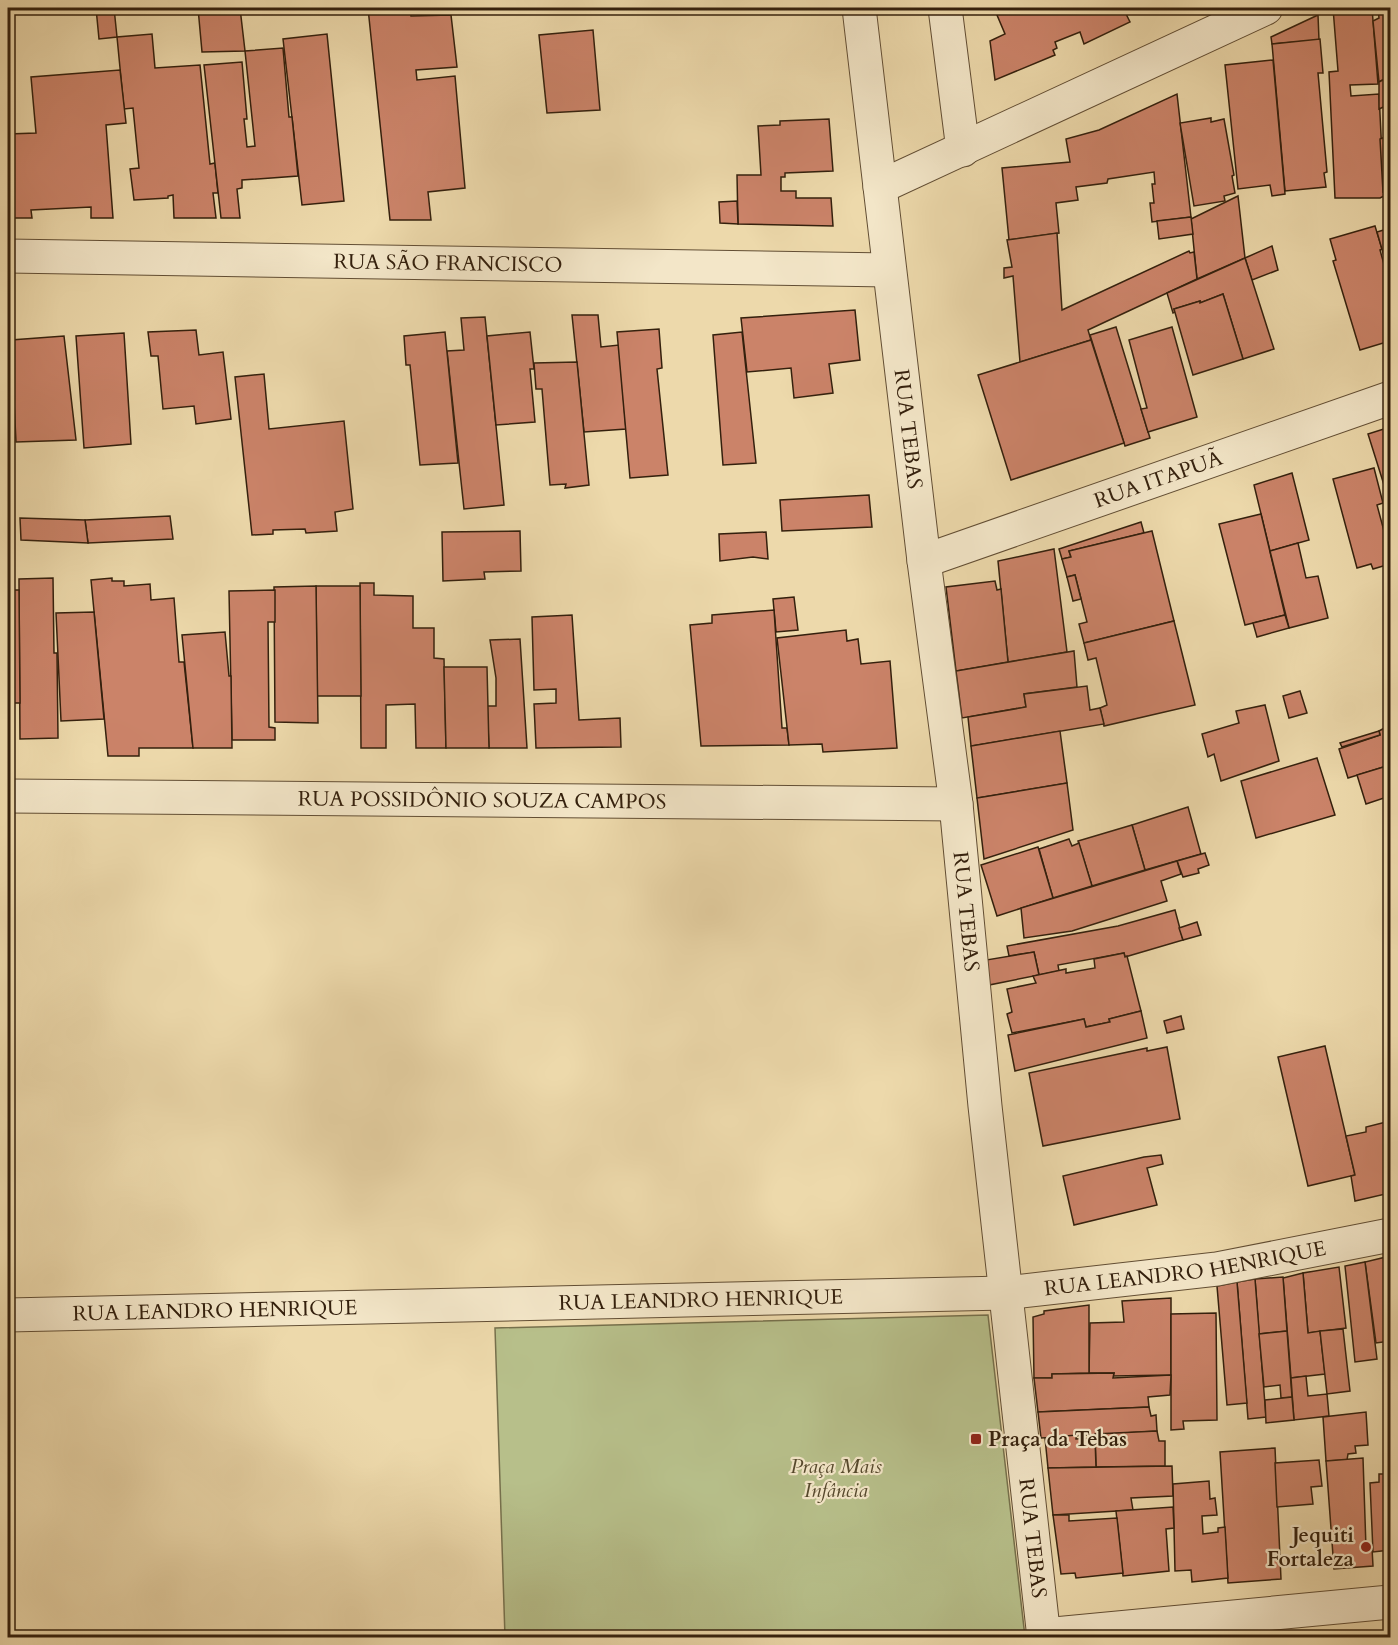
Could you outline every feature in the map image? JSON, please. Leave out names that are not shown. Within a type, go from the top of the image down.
[{"type":"street","name":"RUA TEBAS","points":[[859,8],[924,561],[956,804],[985,1106],[1044,1636]]},
{"type":"street","points":[[945,8],[963,150]]},
{"type":"street","points":[[880,187],[1266,8]]},
{"type":"street","name":"RUA SÃO FRANCISCO","points":[[8,256],[889,270]]},
{"type":"street","name":"RUA ITAPUÃ","points":[[924,561],[1390,399]]},
{"type":"street","name":"RUA POSSIDÔNIO SOUZA CAMPOS","points":[[8,796],[956,804]]},
{"type":"street","name":"RUA LEANDRO HENRIQUE","points":[[8,1315],[1005,1293],[1217,1269],[1390,1235]]},
{"type":"street","points":[[1044,1636],[1390,1602]]},
{"type":"green space","name":"Praça Mais Infância","points":[[988,1315],[1025,1637],[505,1637],[495,1328]]},
{"type":"building","points":[[96,8],[114,8],[117,37],[99,39]]},
{"type":"building","points":[[198,8],[240,8],[245,51],[202,52]]},
{"type":"building","points":[[368,8],[410,8],[411,16],[451,15],[457,67],[416,70],[417,80],[455,76],[465,188],[428,192],[431,220],[390,220]]},
{"type":"building","points":[[536,8],[572,8],[536,11]]},
{"type":"building","points":[[994,8],[1123,8],[1130,22],[1084,44],[1080,32],[1055,42],[1057,48],[1053,50],[1055,55],[995,80],[990,41],[1005,34]]},
{"type":"building","points":[[1333,8],[1372,8],[1378,84],[1350,85],[1351,96],[1379,94],[1384,196],[1380,198],[1335,198],[1329,72],[1338,71]]},
{"type":"building","points":[[1378,8],[1390,8],[1390,76],[1379,82],[1373,21],[1379,18]]},
{"type":"building","points":[[1318,15],[1319,40],[1272,44],[1271,37]]},
{"type":"building","points":[[593,30],[600,110],[547,113],[539,35]]},
{"type":"building","points":[[152,34],[155,68],[200,65],[210,164],[215,163],[218,193],[213,193],[216,218],[174,218],[173,195],[168,198],[134,200],[130,169],[139,168],[133,108],[124,109],[117,37]]},
{"type":"building","points":[[327,34],[344,201],[302,205],[283,39]]},
{"type":"building","points":[[1320,39],[1323,73],[1318,73],[1327,172],[1324,173],[1326,187],[1285,191],[1272,44]]},
{"type":"building","points":[[283,48],[289,117],[292,117],[298,176],[242,180],[242,188],[237,189],[240,218],[221,218],[204,65],[242,62],[247,147],[255,146],[245,51]]},
{"type":"building","points":[[1273,60],[1285,194],[1272,196],[1270,185],[1238,189],[1225,65]]},
{"type":"building","points":[[120,70],[126,123],[106,125],[113,218],[91,218],[91,207],[31,210],[32,218],[8,218],[8,134],[36,133],[31,77]]},
{"type":"building","points":[[1390,76],[1390,104],[1379,109],[1379,82]]},
{"type":"building","points":[[1177,94],[1191,217],[1152,222],[1150,203],[1154,203],[1152,184],[1155,184],[1154,172],[1108,179],[1107,183],[1076,187],[1078,200],[1056,203],[1059,233],[1009,240],[1002,168],[1070,162],[1066,139],[1099,130]]},
{"type":"building","points":[[1211,118],[1211,122],[1224,119],[1235,193],[1224,196],[1225,201],[1194,206],[1180,123]]},
{"type":"building","points":[[829,119],[833,171],[785,173],[785,177],[781,177],[781,191],[796,191],[796,198],[831,198],[833,226],[738,224],[737,175],[761,175],[758,126],[780,125],[780,121]]},
{"type":"building","points":[[1390,135],[1390,189],[1383,192],[1380,139]]},
{"type":"building","points":[[1238,196],[1245,258],[1197,279],[1191,219]]},
{"type":"building","points":[[737,201],[738,224],[720,223],[719,202]]},
{"type":"building","points":[[1191,217],[1193,234],[1159,239],[1157,221]]},
{"type":"building","points":[[1375,226],[1390,286],[1390,341],[1360,350],[1333,261],[1336,260],[1330,239]]},
{"type":"building","points":[[1390,228],[1390,277],[1377,232]]},
{"type":"building","points":[[1057,233],[1062,310],[1189,251],[1194,252],[1197,279],[1088,330],[1091,340],[1020,362],[1013,276],[1004,278],[1004,268],[1012,267],[1007,240]]},
{"type":"building","points":[[1272,246],[1278,270],[1252,280],[1245,258]]},
{"type":"building","points":[[1245,258],[1274,349],[1243,359],[1223,294],[1200,303],[1200,301],[1174,309],[1173,313],[1167,293]]},
{"type":"building","points":[[1223,294],[1243,359],[1193,375],[1174,309],[1200,301],[1200,303]]},
{"type":"building","points":[[855,310],[860,360],[829,364],[833,393],[794,398],[791,368],[747,372],[741,318]]},
{"type":"building","points":[[572,315],[598,315],[601,347],[619,345],[626,429],[584,432]]},
{"type":"building","points":[[485,317],[504,505],[464,509],[447,351],[464,350],[461,318]]},
{"type":"building","points":[[1116,327],[1150,438],[1125,446],[1090,335]]},
{"type":"building","points":[[1172,327],[1197,417],[1148,432],[1141,409],[1147,408],[1129,340]]},
{"type":"building","points":[[659,329],[662,368],[657,369],[668,475],[630,478],[617,332]]},
{"type":"building","points":[[196,330],[199,355],[223,352],[231,419],[196,424],[194,406],[163,409],[158,356],[151,356],[148,332]]},
{"type":"building","points":[[445,332],[458,463],[420,465],[410,365],[406,365],[404,336]]},
{"type":"building","points":[[530,332],[534,369],[530,369],[535,422],[496,425],[487,336]]},
{"type":"building","points":[[742,332],[756,463],[723,465],[713,335]]},
{"type":"building","points":[[124,333],[131,444],[84,448],[76,336]]},
{"type":"building","points":[[64,336],[76,440],[16,442],[11,340]]},
{"type":"building","points":[[1091,340],[1124,443],[1011,480],[978,375]]},
{"type":"building","points":[[577,362],[589,485],[565,488],[566,484],[550,485],[542,389],[536,389],[534,363]]},
{"type":"building","points":[[264,374],[269,429],[344,421],[353,509],[335,512],[337,531],[306,533],[305,529],[273,530],[273,534],[252,535],[235,377]]},
{"type":"building","points":[[1390,427],[1390,504],[1368,434]]},
{"type":"building","points":[[1374,468],[1383,503],[1377,505],[1388,546],[1390,546],[1390,564],[1373,569],[1371,564],[1357,568],[1333,479]]},
{"type":"building","points":[[1292,473],[1309,540],[1270,551],[1254,485]]},
{"type":"building","points":[[869,495],[872,527],[782,531],[780,500]]},
{"type":"building","points":[[1261,514],[1285,615],[1245,625],[1219,524]]},
{"type":"building","points":[[170,516],[173,539],[88,543],[85,520]]},
{"type":"building","points":[[20,518],[85,520],[88,543],[21,540]]},
{"type":"building","points":[[1141,522],[1144,533],[1069,551],[1071,557],[1062,559],[1059,549]]},
{"type":"building","points":[[520,531],[521,571],[484,572],[485,579],[443,581],[442,532]]},
{"type":"building","points":[[1152,531],[1174,621],[1084,643],[1079,624],[1087,622],[1075,575],[1067,577],[1062,559],[1071,557],[1069,551]]},
{"type":"building","points":[[766,532],[768,559],[753,557],[720,561],[719,534]]},
{"type":"building","points":[[1298,543],[1306,578],[1318,576],[1328,618],[1289,628],[1270,551]]},
{"type":"building","points":[[1054,549],[1067,652],[1008,662],[998,561]]},
{"type":"building","points":[[1075,575],[1081,599],[1073,601],[1067,577]]},
{"type":"building","points":[[53,578],[58,738],[20,739],[19,579]]},
{"type":"building","points":[[112,578],[112,581],[124,581],[124,586],[150,584],[151,600],[174,598],[179,662],[184,662],[193,748],[139,748],[139,756],[108,756],[91,580]]},
{"type":"building","points":[[995,581],[997,590],[1001,589],[1008,662],[956,671],[946,587]]},
{"type":"building","points":[[360,583],[374,583],[374,595],[413,596],[413,628],[434,628],[434,658],[444,659],[446,748],[416,748],[415,704],[386,705],[386,748],[361,748]]},
{"type":"building","points":[[316,586],[360,586],[361,696],[317,696]]},
{"type":"building","points":[[316,586],[318,723],[275,722],[274,587]]},
{"type":"building","points":[[8,590],[19,590],[20,703],[8,703]]},
{"type":"building","points":[[275,590],[275,622],[268,622],[269,727],[275,728],[275,740],[232,740],[229,591]]},
{"type":"building","points":[[794,597],[798,630],[776,632],[773,599]]},
{"type":"building","points":[[774,610],[782,728],[787,728],[789,745],[701,746],[690,625],[712,623],[712,615]]},
{"type":"building","points":[[94,612],[104,719],[61,721],[56,613]]},
{"type":"building","points":[[572,615],[579,720],[620,718],[621,747],[536,748],[534,704],[556,703],[556,689],[534,690],[532,617]]},
{"type":"building","points":[[1285,615],[1289,628],[1257,637],[1253,623]]},
{"type":"building","points":[[1174,621],[1195,705],[1104,726],[1100,708],[1107,705],[1096,658],[1088,660],[1084,643]]},
{"type":"building","points":[[846,630],[847,641],[858,639],[861,664],[890,661],[897,748],[823,752],[822,744],[789,745],[777,638]]},
{"type":"building","points":[[225,632],[229,676],[231,676],[232,748],[193,748],[182,635]]},
{"type":"building","points":[[520,639],[527,748],[489,748],[487,706],[496,706],[496,678],[490,640]]},
{"type":"building","points":[[1074,651],[1077,687],[1024,694],[1026,707],[962,718],[956,671]]},
{"type":"building","points":[[444,667],[487,667],[489,748],[446,748]]},
{"type":"building","points":[[1087,686],[1090,710],[1100,708],[1104,724],[971,746],[968,717],[1026,707],[1024,694]]},
{"type":"building","points":[[1300,691],[1307,713],[1289,718],[1283,696]]},
{"type":"building","points":[[1265,705],[1279,761],[1221,781],[1214,754],[1208,757],[1202,734],[1239,723],[1236,711]]},
{"type":"building","points":[[1390,725],[1390,765],[1348,778],[1339,749],[1380,735],[1379,731]]},
{"type":"building","points":[[1060,731],[1067,783],[977,798],[971,746]]},
{"type":"building","points":[[1379,731],[1380,735],[1342,747],[1340,743]]},
{"type":"building","points":[[1317,758],[1335,815],[1256,838],[1241,781]]},
{"type":"building","points":[[1390,765],[1390,796],[1366,804],[1357,775]]},
{"type":"building","points":[[1067,783],[1073,830],[984,859],[977,798]]},
{"type":"building","points":[[1188,807],[1201,854],[1145,870],[1132,825]]},
{"type":"building","points":[[1132,825],[1145,870],[1092,886],[1078,841]]},
{"type":"building","points":[[1069,839],[1072,846],[1079,843],[1092,886],[1053,898],[1039,849]]},
{"type":"building","points":[[1038,847],[1053,898],[997,916],[981,865]]},
{"type":"building","points":[[1205,853],[1209,865],[1198,869],[1199,873],[1183,877],[1177,861]]},
{"type":"building","points":[[1177,861],[1181,874],[1161,881],[1167,901],[1072,931],[1024,938],[1021,908]]},
{"type":"building","points":[[1390,883],[1390,911],[1384,885]]},
{"type":"building","points":[[1175,910],[1183,940],[1125,957],[1124,953],[1058,965],[1059,971],[1039,975],[1034,952],[1009,956],[1007,946],[1118,926]]},
{"type":"building","points":[[1197,922],[1201,935],[1183,940],[1179,928]]},
{"type":"building","points":[[1034,952],[1039,975],[989,985],[986,960]]},
{"type":"building","points":[[1124,953],[1125,957],[1127,956],[1141,1011],[1109,1019],[1110,1022],[1086,1027],[1084,1019],[1012,1033],[1007,1014],[1012,1012],[1007,989],[1036,983],[1033,976],[1066,969],[1066,973],[1095,968],[1094,959]]},
{"type":"building","points":[[1141,1011],[1147,1038],[1015,1071],[1008,1035],[1084,1019],[1086,1027],[1110,1022],[1109,1019]]},
{"type":"building","points":[[1181,1016],[1184,1029],[1167,1033],[1164,1021]]},
{"type":"building","points":[[1325,1046],[1355,1175],[1308,1186],[1278,1057]]},
{"type":"building","points":[[1167,1047],[1180,1119],[1043,1146],[1029,1073],[1147,1048],[1147,1051]]},
{"type":"building","points":[[1390,1121],[1390,1193],[1355,1201],[1351,1176],[1355,1175],[1346,1136],[1366,1132],[1366,1127]]},
{"type":"building","points":[[1161,1155],[1163,1164],[1147,1168],[1157,1205],[1074,1225],[1063,1176]]},
{"type":"building","points":[[1386,1257],[1390,1289],[1390,1341],[1376,1343],[1365,1262]]},
{"type":"building","points":[[1365,1262],[1377,1359],[1355,1362],[1345,1266]]},
{"type":"building","points":[[1339,1267],[1346,1328],[1308,1333],[1303,1273]]},
{"type":"building","points":[[1303,1273],[1308,1333],[1320,1331],[1325,1374],[1291,1378],[1283,1278]]},
{"type":"building","points":[[1283,1277],[1287,1331],[1259,1334],[1255,1279]]},
{"type":"building","points":[[1255,1279],[1266,1417],[1248,1419],[1237,1282]]},
{"type":"building","points":[[1237,1282],[1247,1403],[1227,1405],[1217,1286]]},
{"type":"building","points":[[1171,1298],[1171,1375],[1113,1376],[1114,1373],[1089,1373],[1090,1323],[1124,1322],[1122,1301]]},
{"type":"building","points":[[1089,1305],[1089,1373],[1052,1374],[1052,1378],[1034,1378],[1033,1317],[1044,1314],[1044,1311]]},
{"type":"building","points":[[1216,1313],[1217,1420],[1183,1421],[1184,1429],[1171,1430],[1171,1314]]},
{"type":"building","points":[[1343,1329],[1350,1391],[1327,1394],[1320,1331]]},
{"type":"building","points":[[1287,1331],[1292,1397],[1281,1398],[1280,1385],[1264,1387],[1259,1334]]},
{"type":"building","points":[[1114,1373],[1113,1378],[1171,1375],[1170,1395],[1148,1397],[1149,1407],[1038,1412],[1034,1378],[1052,1378],[1052,1374]]},
{"type":"building","points":[[1306,1376],[1308,1396],[1327,1394],[1329,1416],[1294,1420],[1291,1378]]},
{"type":"building","points":[[1292,1397],[1294,1420],[1266,1423],[1265,1400]]},
{"type":"building","points":[[1149,1407],[1151,1416],[1156,1415],[1157,1431],[1041,1438],[1038,1412]]},
{"type":"building","points":[[1366,1412],[1368,1445],[1355,1446],[1356,1453],[1348,1454],[1347,1460],[1326,1461],[1323,1417]]},
{"type":"building","points":[[1157,1431],[1159,1441],[1165,1441],[1165,1466],[1096,1467],[1095,1434]]},
{"type":"building","points":[[1076,1435],[1076,1439],[1095,1438],[1096,1467],[1048,1468],[1045,1438]]},
{"type":"building","points":[[1275,1448],[1281,1579],[1228,1583],[1220,1452]]},
{"type":"building","points":[[1363,1458],[1366,1548],[1372,1548],[1373,1566],[1334,1569],[1326,1461]]},
{"type":"building","points":[[1319,1460],[1322,1486],[1311,1487],[1313,1504],[1277,1507],[1275,1463]]},
{"type":"building","points":[[1172,1466],[1173,1496],[1131,1498],[1133,1510],[1053,1515],[1048,1468]]},
{"type":"building","points":[[1379,1474],[1390,1474],[1390,1550],[1373,1552],[1370,1483],[1379,1482]]},
{"type":"building","points":[[1209,1481],[1210,1499],[1215,1498],[1217,1515],[1202,1516],[1203,1534],[1218,1532],[1218,1528],[1225,1527],[1228,1578],[1192,1582],[1191,1570],[1175,1571],[1173,1484]]},
{"type":"building","points":[[1173,1507],[1174,1528],[1166,1529],[1169,1571],[1123,1576],[1116,1511]]},
{"type":"building","points":[[1053,1515],[1069,1515],[1069,1521],[1117,1518],[1123,1573],[1076,1578],[1075,1573],[1061,1574]]},
{"type":"place","name":"Praça da Tebas","points":[[976,1439]]},
{"type":"place","name":"Jequiti Fortaleza","points":[[1366,1547]]}]
